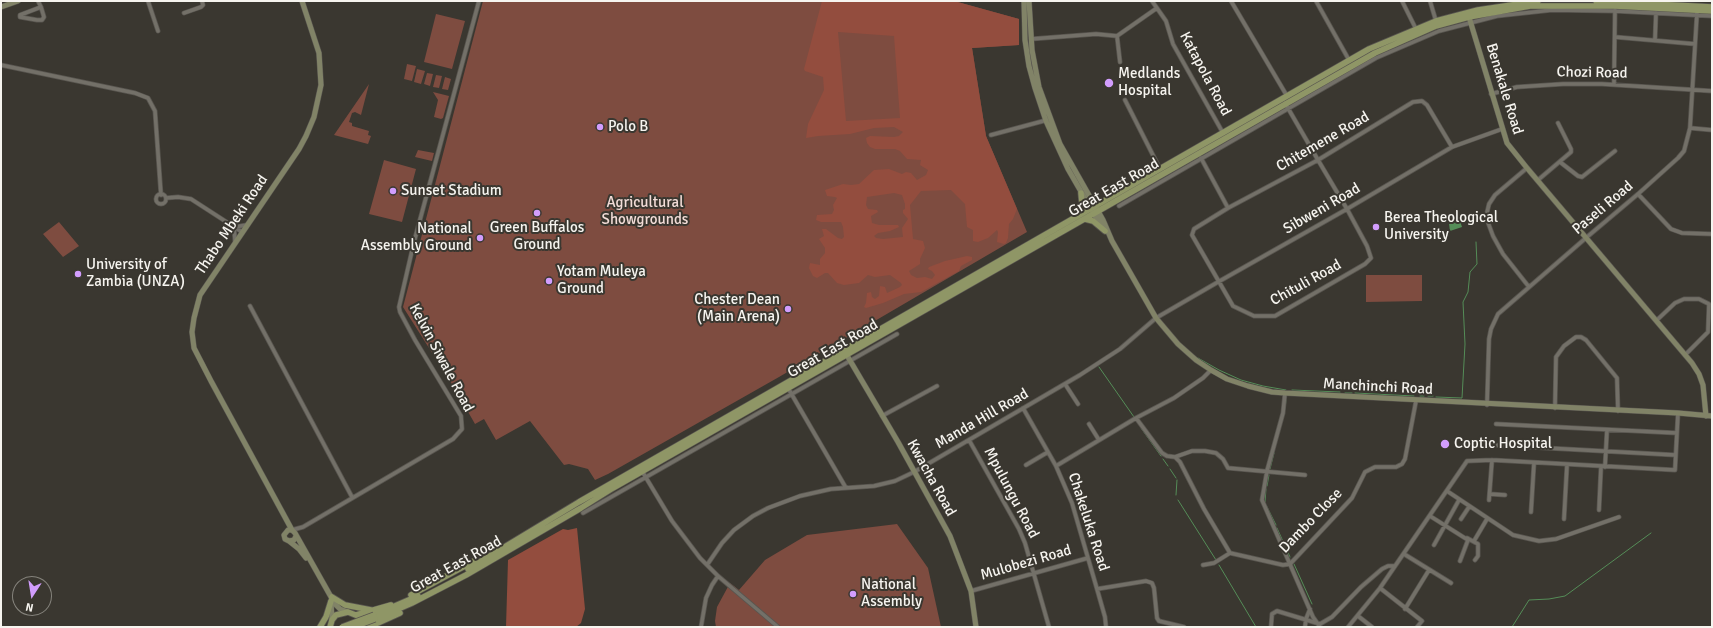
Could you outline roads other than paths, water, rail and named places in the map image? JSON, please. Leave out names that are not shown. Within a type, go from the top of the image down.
[{"type":"main road","points":[[1,7],[18,1]]},
{"type":"main road","name":"Thabo Mbeki Road","points":[[302,1],[319,53],[321,85],[318,104],[306,136],[207,284],[198,300],[192,332],[193,343],[210,381],[331,599],[333,611],[331,623]]},
{"type":"main road","points":[[1024,1],[1035,88],[1060,144],[1095,207]]},
{"type":"main road","points":[[1028,40],[1029,1]]},
{"type":"main road","name":"Great East Road","points":[[342,627],[375,619],[452,578],[552,518],[784,385],[1085,218],[1095,207],[1200,157],[1224,136],[1287,96],[1370,49],[1416,28],[1436,21],[1478,10],[1538,1]]},
{"type":"main road","name":"Great East Road","points":[[1596,1],[1615,6],[1664,11],[1697,13],[1712,11]]},
{"type":"main road","name":"Great East Road","points":[[354,627],[412,603],[454,581],[642,471],[790,391],[845,352],[1160,169],[1287,106],[1375,53],[1417,33],[1470,19],[1505,5],[1708,5]]},
{"type":"main road","name":"Benakale Road","points":[[1470,19],[1491,94],[1507,143],[1657,320],[1700,374],[1709,416]]},
{"type":"main road","points":[[1048,120],[1056,147],[1081,193],[1095,207]]},
{"type":"main road","points":[[1078,216],[1082,204],[1081,193]]},
{"type":"main road","name":"Manchinchi Road","points":[[1095,207],[1105,232],[1112,241],[1156,318],[1178,344],[1196,360],[1227,379],[1272,392],[1285,393],[1487,405],[1678,413],[1709,416]]},
{"type":"main road","name":"Manchinchi Road","points":[[1095,207],[1107,226],[1112,241]]},
{"type":"main road","points":[[1085,218],[1093,221],[1105,232]]},
{"type":"main road","name":"Kwacha Road","points":[[845,352],[950,536],[971,591],[976,627]]},
{"type":"main road","name":"Thabo Mbeki Road","points":[[277,502],[284,524],[284,538],[304,555],[337,607],[348,612]]},
{"type":"main road","points":[[284,533],[288,530],[294,533],[294,540],[289,541]]},
{"type":"main road","points":[[320,627],[326,617],[331,599],[375,619]]},
{"type":"main road","points":[[326,627],[339,614],[348,612],[356,614],[362,622],[363,627]]},
{"type":"main road","name":"Great East Road","points":[[356,614],[375,619]]},
{"type":"main road","name":"Great East Road","points":[[369,627],[375,619]]},
{"type":"street","points":[[38,1],[41,7],[44,16],[41,20],[20,16],[41,7]]},
{"type":"street","points":[[148,1],[158,31]]},
{"type":"street","points":[[184,13],[201,7],[203,5],[202,1]]},
{"type":"street","name":"Kelvin Siwale Road","points":[[294,533],[453,439],[462,429],[461,416],[415,340],[400,312],[399,307],[414,242],[479,1]]},
{"type":"street","name":"Katapola Road","points":[[1152,1],[1166,21],[1173,44],[1224,136]]},
{"type":"street","points":[[1231,1],[1287,96]]},
{"type":"street","points":[[1316,1],[1349,60]]},
{"type":"street","points":[[1402,1],[1416,28]]},
{"type":"street","points":[[1430,1],[1436,21]]},
{"type":"street","points":[[1614,85],[1615,6]]},
{"type":"street","points":[[1470,19],[1527,12],[1577,10],[1615,6],[1656,13],[1664,11]]},
{"type":"street","points":[[1028,40],[1096,34],[1117,36],[1157,8]]},
{"type":"street","points":[[1655,40],[1656,13]]},
{"type":"street","points":[[1697,13],[1712,16]]},
{"type":"street","name":"Paseli Road","points":[[1487,405],[1489,339],[1491,329],[1498,314],[1638,194],[1681,155],[1686,146],[1690,128],[1697,13]]},
{"type":"street","points":[[1117,36],[1120,62]]},
{"type":"street","points":[[1615,37],[1695,44]]},
{"type":"street","points":[[1,65],[135,93],[148,98],[155,110],[161,194],[166,198],[178,197],[191,199],[242,232]]},
{"type":"street","name":"Chozi Road","points":[[1491,94],[1516,87],[1529,86],[1614,85],[1712,91]]},
{"type":"street","points":[[1125,100],[1160,169]]},
{"type":"street","name":"Chitemene Road","points":[[1192,235],[1194,228],[1318,160],[1413,102],[1422,101],[1427,104],[1452,147]]},
{"type":"street","points":[[1119,206],[1287,106],[1347,209]]},
{"type":"street","points":[[991,135],[1048,120]]},
{"type":"street","points":[[1538,180],[1570,154],[1571,149],[1558,123]]},
{"type":"street","points":[[1690,128],[1712,130]]},
{"type":"street","name":"Sibweni Road","points":[[1156,318],[1452,147],[1502,129]]},
{"type":"street","points":[[1560,162],[1578,176],[1582,177],[1615,151]]},
{"type":"street","points":[[1200,157],[1228,208]]},
{"type":"street","points":[[1527,168],[1495,195],[1489,204],[1486,217],[1493,236],[1503,254],[1529,287]]},
{"type":"street","points":[[161,194],[156,200],[159,204],[164,203],[166,198]]},
{"type":"street","points":[[1638,194],[1671,229],[1682,233],[1712,234]]},
{"type":"street","name":"Chituli Road","points":[[1192,235],[1233,306],[1254,316],[1274,316],[1365,264],[1369,260],[1371,254],[1347,209]]},
{"type":"street","points":[[234,227],[241,227],[248,224]]},
{"type":"street","points":[[234,227],[236,234],[235,242]]},
{"type":"street","points":[[1657,320],[1675,303],[1684,299],[1699,299],[1709,304],[1708,332],[1685,355]]},
{"type":"street","points":[[250,306],[352,498]]},
{"type":"street","name":"Manda Hill Road","points":[[707,566],[722,543],[730,534],[754,516],[768,508],[800,496],[824,490],[874,486],[895,481],[914,472],[1065,384],[1120,349],[1156,318]]},
{"type":"street","points":[[583,513],[646,478],[790,391],[850,361],[897,334]]},
{"type":"street","points":[[1555,408],[1556,357],[1564,346],[1576,337],[1581,337],[1586,340],[1617,378],[1618,411]]},
{"type":"street","points":[[1056,466],[1136,418],[1174,398],[1203,378],[1211,370]]},
{"type":"street","points":[[1065,384],[1078,404]]},
{"type":"street","points":[[882,416],[937,386]]},
{"type":"street","points":[[790,391],[846,488]]},
{"type":"street","points":[[1285,393],[1283,413],[1267,471],[1262,500],[1313,617],[1320,626]]},
{"type":"street","name":"Dambo Close","points":[[1230,553],[1283,565],[1290,564],[1352,498],[1365,472],[1375,467],[1396,467],[1402,464],[1405,459],[1416,401]]},
{"type":"street","name":"Chakeluka Road","points":[[1023,408],[1056,466],[1072,503],[1098,589],[1106,627]]},
{"type":"street","points":[[1348,627],[1380,588],[1467,461],[1492,460],[1534,464],[1675,470],[1678,413]]},
{"type":"street","points":[[1136,418],[1162,453],[1167,456],[1175,457],[1192,451],[1205,451],[1216,453],[1223,459],[1228,468],[1305,475]]},
{"type":"street","points":[[1089,424],[1100,440]]},
{"type":"street","points":[[1496,424],[1677,433]]},
{"type":"street","points":[[1599,510],[1607,430]]},
{"type":"street","name":"Mpulungu Road","points":[[969,440],[1020,529],[1049,627]]},
{"type":"street","points":[[1492,445],[1676,455]]},
{"type":"street","points":[[1026,466],[1048,452]]},
{"type":"street","points":[[1175,457],[1180,462],[1204,509],[1230,553],[1214,563],[1203,565]]},
{"type":"street","points":[[1489,500],[1492,460]]},
{"type":"street","points":[[1531,512],[1534,464]]},
{"type":"street","points":[[1564,519],[1567,465]]},
{"type":"street","points":[[642,471],[672,521],[707,566],[778,627]]},
{"type":"street","points":[[1447,492],[1513,535],[1539,541],[1556,539],[1619,517]]},
{"type":"street","points":[[1490,494],[1505,495]]},
{"type":"street","points":[[1434,545],[1460,500]]},
{"type":"street","points":[[1461,519],[1469,507]]},
{"type":"street","points":[[1430,516],[1478,544],[1478,556],[1475,560]]},
{"type":"street","points":[[1474,542],[1487,519]]},
{"type":"street","points":[[1460,561],[1468,542],[1467,538]]},
{"type":"street","points":[[1404,554],[1451,583]]},
{"type":"street","name":"Mulobezi Road","points":[[971,591],[1088,558]]},
{"type":"street","points":[[1320,626],[1332,617],[1361,587],[1382,569],[1388,566],[1395,566]]},
{"type":"street","points":[[1405,609],[1429,570]]},
{"type":"street","points":[[701,627],[706,598],[718,576]]},
{"type":"street","points":[[1098,589],[1146,581],[1152,583],[1154,588],[1156,618],[1164,623],[1184,627]]},
{"type":"street","points":[[1380,588],[1422,621],[1417,627]]},
{"type":"street","points":[[1306,627],[1306,619],[1310,609]]},
{"type":"street","points":[[1271,627],[1272,614],[1277,611],[1306,619],[1320,626]]},
{"type":"street","points":[[1358,616],[1372,627]]},
{"type":"waterway","points":[[1436,397],[1462,398],[1465,344],[1463,302],[1468,292],[1470,272],[1477,264],[1476,242]]},
{"type":"waterway","points":[[1198,358],[1241,380],[1286,390]]},
{"type":"waterway","points":[[1099,367],[1134,417]]},
{"type":"waterway","points":[[1292,390],[1340,392]]},
{"type":"waterway","points":[[1345,393],[1352,393]]},
{"type":"waterway","points":[[1355,393],[1414,396]]},
{"type":"waterway","points":[[1428,396],[1433,396]]},
{"type":"waterway","points":[[1285,409],[1286,400]]},
{"type":"waterway","points":[[1141,428],[1161,456]]},
{"type":"waterway","points":[[1270,469],[1274,453]]},
{"type":"waterway","points":[[1163,459],[1168,466]]},
{"type":"waterway","points":[[1170,469],[1176,478]]},
{"type":"waterway","points":[[1267,486],[1269,475]]},
{"type":"waterway","points":[[1176,495],[1177,480]]},
{"type":"waterway","points":[[1265,502],[1266,489]]},
{"type":"waterway","points":[[1178,500],[1216,560]]},
{"type":"waterway","points":[[1266,505],[1276,525]]},
{"type":"waterway","points":[[1277,528],[1290,557]]},
{"type":"waterway","points":[[1512,627],[1529,600],[1549,599],[1565,596],[1651,533]]},
{"type":"waterway","points":[[1294,564],[1312,604]]},
{"type":"waterway","points":[[1219,565],[1256,627]]},
{"type":"place","name":"Medlands Hospital","points":[[1109,83]]},
{"type":"place","name":"Polo B","points":[[600,127]]},
{"type":"place","name":"Sunset Stadium","points":[[393,191]]},
{"type":"place","name":"Green Buffalos Ground","points":[[537,213]]},
{"type":"place","name":"Berea Theological University","points":[[1376,227]]},
{"type":"place","name":"National Assembly Ground","points":[[480,238]]},
{"type":"place","name":"University of Zambia (UNZA)","points":[[78,274]]},
{"type":"place","name":"Yotam Muleya Ground","points":[[549,281]]},
{"type":"place","name":"Chester Dean (Main Arena)","points":[[788,309]]},
{"type":"place","name":"Coptic Hospital","points":[[1445,444]]},
{"type":"place","name":"National Assembly","points":[[853,594]]},
{"type":"park label","name":"Agricultural Showgrounds","points":[[645,212]]}]
